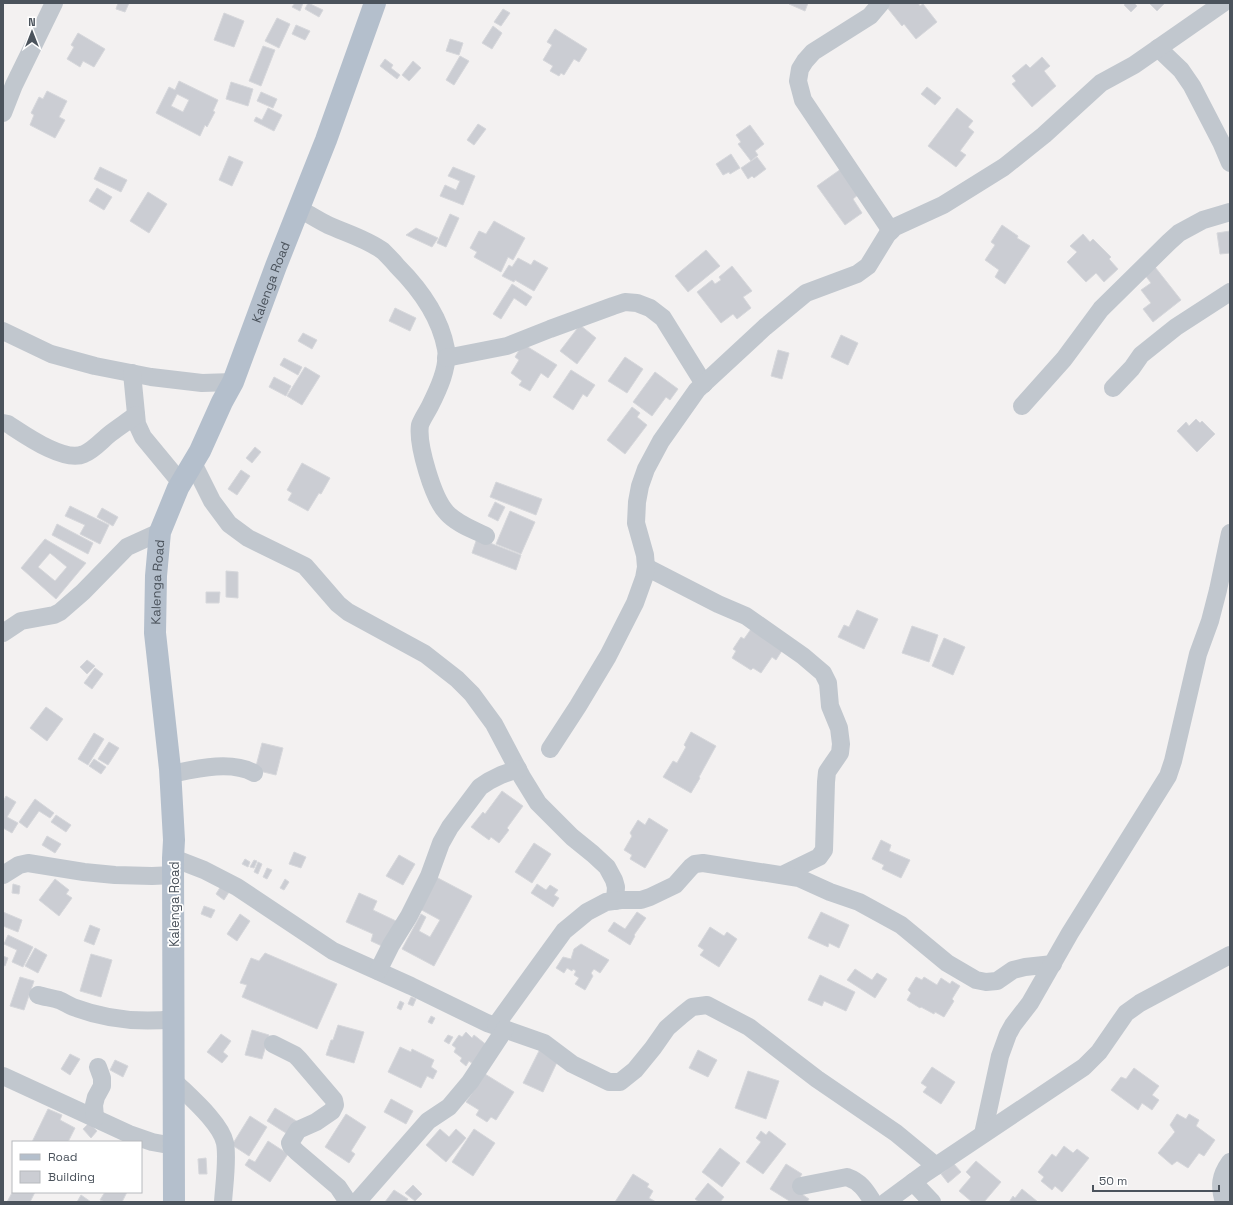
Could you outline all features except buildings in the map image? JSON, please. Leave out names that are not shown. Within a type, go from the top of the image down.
[{"type":"main road","name":"Kalenga Road","points":[[174,1202],[174,840],[171,774],[155,633],[156,576],[160,532],[180,483],[200,451],[222,402],[233,382],[276,266],[326,140],[375,3]]},
{"type":"street","points":[[3,113],[14,85],[54,3]]},
{"type":"street","points":[[881,3],[870,16],[813,52],[800,69],[798,81],[802,100],[891,231]]},
{"type":"street","points":[[550,749],[608,656],[635,603],[644,578],[646,567],[645,555],[636,523],[637,502],[640,486],[646,469],[661,441],[697,390],[806,293],[857,274],[868,266],[895,227],[943,205],[1004,167],[1044,136],[1101,83],[1134,65],[1223,3]]},
{"type":"street","points":[[1158,48],[1180,70],[1192,86],[1221,142],[1230,164]]},
{"type":"street","points":[[299,209],[327,224],[363,240],[382,251],[412,282],[428,302],[443,335],[446,358],[443,375],[432,402],[420,424],[422,450],[438,501],[446,513],[459,523],[486,536]]},
{"type":"street","points":[[1022,406],[1064,359],[1101,309],[1169,242],[1179,233],[1203,220],[1230,212]]},
{"type":"street","points":[[1113,388],[1132,368],[1141,355],[1176,327],[1230,292]]},
{"type":"street","points":[[446,358],[507,346],[625,302],[637,303],[650,308],[664,318],[704,384]]},
{"type":"street","points":[[3,331],[51,354],[95,366],[202,383],[233,382]]},
{"type":"street","points":[[132,373],[137,424],[143,437],[180,483]]},
{"type":"street","points":[[3,423],[8,424],[44,447],[69,456],[77,456],[89,452],[111,433],[136,415]]},
{"type":"street","points":[[193,463],[212,501],[229,524],[248,538],[305,566],[338,604],[348,612],[425,654],[457,679],[472,694],[494,724],[538,803],[572,837],[607,867],[616,887],[615,901]]},
{"type":"street","points":[[3,633],[21,621],[54,615],[60,612],[83,592],[127,546],[160,532]]},
{"type":"street","points":[[983,1134],[1000,1056],[1008,1034],[1030,1003],[1070,933],[1168,776],[1181,731],[1198,654],[1210,621],[1218,590],[1230,533]]},
{"type":"street","points":[[646,567],[718,604],[746,616],[803,656],[826,676],[830,706],[839,728],[841,744],[840,753],[828,772],[826,782],[824,850],[819,856],[782,875]]},
{"type":"street","points":[[171,774],[201,768],[230,767],[246,769],[254,773]]},
{"type":"street","points":[[378,971],[391,945],[409,916],[429,876],[441,843],[450,827],[480,788],[489,780],[518,769]]},
{"type":"street","points":[[3,874],[19,865],[28,863],[84,872],[115,875],[152,876],[174,866],[204,870],[237,887],[333,951],[500,1027],[544,1043],[572,1064],[605,1081],[620,1082],[635,1070],[667,1028],[692,1007],[707,1005],[749,1027],[818,1079],[896,1133],[936,1166]]},
{"type":"street","points":[[357,1202],[428,1121],[450,1107],[470,1082],[500,1027],[564,930],[587,912],[606,902],[641,900],[675,885],[695,864],[703,863],[799,878],[830,892],[859,902],[901,925],[947,963],[976,980],[986,982],[996,981],[1013,970],[1053,964]]},
{"type":"street","points":[[886,1202],[936,1166],[1084,1067],[1099,1052],[1126,1014],[1140,1003],[1230,955]]},
{"type":"street","points":[[38,995],[109,1017],[154,1022],[174,1019]]},
{"type":"street","points":[[273,1044],[295,1055],[334,1100],[335,1105],[332,1111],[316,1122],[298,1130],[290,1143],[297,1152],[338,1187],[348,1202]]},
{"type":"street","points":[[95,1118],[94,1105],[96,1097],[102,1086],[102,1078],[98,1067]]},
{"type":"street","points":[[3,1076],[129,1134],[152,1142],[174,1146]]},
{"type":"street","points":[[174,1081],[217,1125],[225,1143],[223,1202]]},
{"type":"street","points":[[1224,1202],[1220,1190],[1222,1175],[1230,1162]]},
{"type":"street","points":[[801,1186],[848,1177],[854,1179],[864,1187],[873,1202]]},
{"type":"street","points":[[913,1182],[932,1202]]}]
